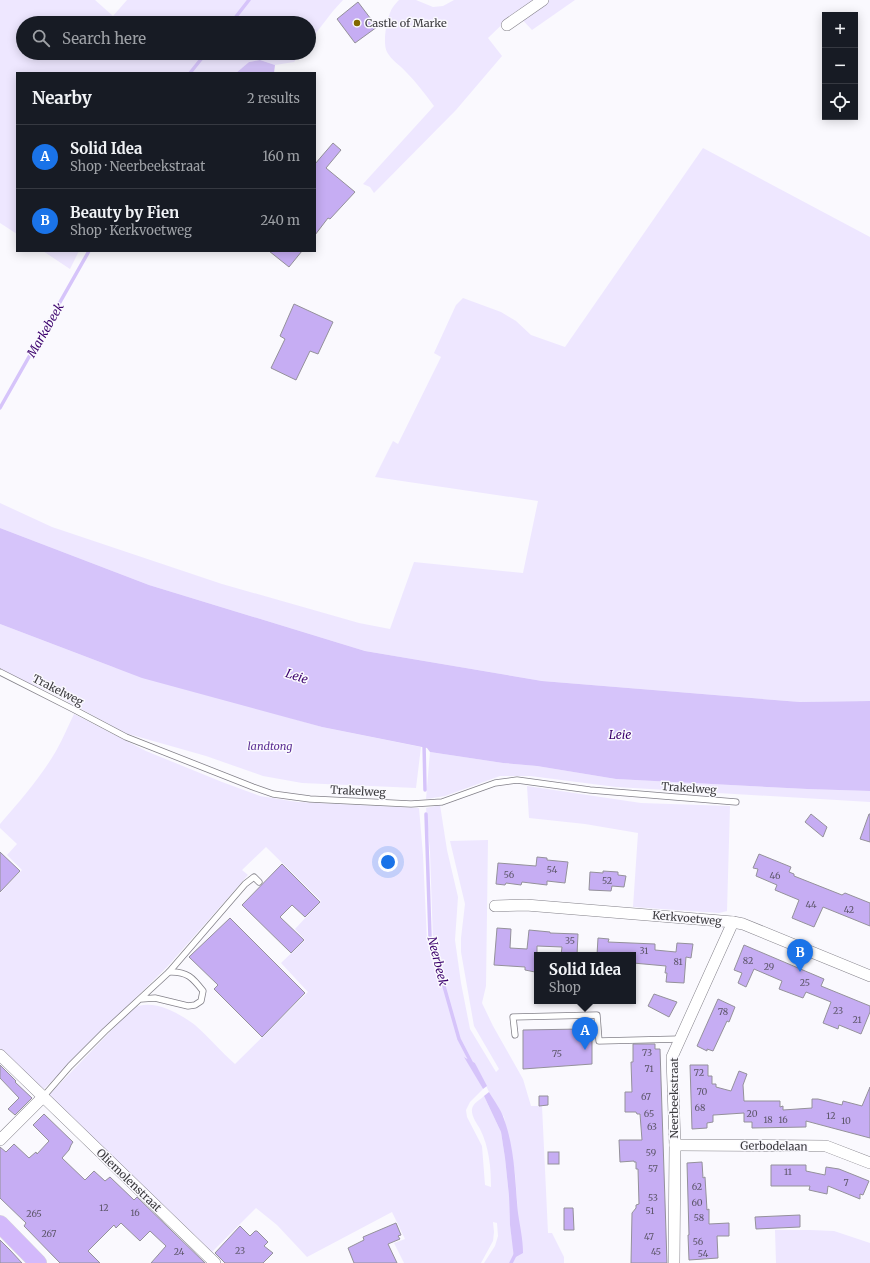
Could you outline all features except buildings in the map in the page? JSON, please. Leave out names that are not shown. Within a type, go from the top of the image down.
[{"type":"main road","points":[[0,1224],[38,1263]]},
{"type":"street","points":[[507,25],[543,0]]},
{"type":"street","name":"Kerkvoetweg","points":[[495,906],[526,905],[734,922],[743,924],[870,976]]},
{"type":"street","name":"Neerbeekstraat","points":[[674,1263],[675,1145],[672,1057],[734,922]]},
{"type":"street","name":"Oliemolenstraat","points":[[0,1055],[216,1263]]},
{"type":"street","points":[[0,1140],[43,1097]]},
{"type":"street","name":"Gerbodelaan","points":[[675,1145],[826,1146],[870,1163]]},
{"type":"lane","name":"Trakelweg","points":[[0,672],[74,709],[126,738],[253,788],[273,794],[310,799],[411,804],[442,802],[495,783],[518,780],[590,790],[736,802]]},
{"type":"lane","points":[[43,1097],[70,1066],[105,1031],[169,972],[245,884],[254,877],[260,882]]},
{"type":"lane","points":[[141,999],[155,998],[188,1006],[195,1005],[201,1001],[203,991],[196,982],[188,975],[178,972],[169,972]]},
{"type":"lane","points":[[515,1035],[513,1017],[598,1015],[599,1041],[680,1039]]},
{"type":"green space","points":[[0,0],[95,0],[113,16],[16,16],[16,60],[260,60],[249,62],[237,72],[16,72],[16,233],[0,223]]},
{"type":"green space","points":[[127,0],[343,0],[316,33],[316,16],[113,16]]},
{"type":"green space","points":[[399,0],[416,0],[433,7],[443,6],[454,0],[575,0],[532,30],[515,12],[488,38],[502,56],[456,110],[374,193],[370,187],[363,184],[434,106],[404,69],[391,58],[387,52],[385,36],[389,16],[393,7]]},
{"type":"green space","points":[[260,60],[296,60],[294,62],[275,65]]},
{"type":"green space","points":[[703,148],[870,237],[870,701],[800,702],[542,681],[365,651],[149,585],[0,528],[0,503],[52,527],[222,584],[359,623],[390,629],[414,562],[523,573],[538,501],[375,477],[393,441],[398,444],[441,357],[434,353],[456,305],[463,298],[501,312],[516,321],[531,335],[565,347]]},
{"type":"green space","points":[[44,252],[78,252],[70,269]]},
{"type":"green space","name":"landtong","points":[[0,624],[113,667],[322,727],[421,747],[416,788],[302,783],[263,776],[206,756],[125,733],[52,693],[0,671]]},
{"type":"green space","points":[[74,714],[146,751],[260,796],[297,802],[419,808],[427,940],[433,941],[430,852],[426,808],[440,805],[447,850],[458,897],[455,940],[461,983],[470,1029],[496,1072],[499,1069],[474,1026],[461,952],[465,904],[450,841],[488,840],[486,986],[482,1003],[493,1026],[523,1079],[531,1106],[542,1106],[548,1233],[552,1233],[564,1257],[564,1263],[484,1263],[495,1246],[498,1236],[497,1223],[493,1222],[493,1241],[481,1263],[404,1263],[394,1243],[405,1239],[392,1212],[307,1257],[277,1225],[256,1208],[211,1253],[47,1097],[133,1008],[141,1005],[149,1005],[166,1008],[174,1012],[195,1025],[235,1064],[308,992],[281,963],[305,940],[295,929],[321,901],[266,847],[242,870],[248,875],[167,967],[43,1090],[0,1049],[0,893],[22,870],[7,855],[17,844],[0,828],[0,824],[23,798],[44,770],[59,746]],"holes":[[[465,1057],[475,1063],[492,1098],[504,1117],[515,1173],[518,1214],[515,1258],[510,1225],[509,1196],[501,1132],[484,1096],[474,1105],[472,1114],[483,1136],[487,1150],[490,1165],[491,1187],[485,1185],[482,1146],[467,1117],[466,1110],[470,1102],[483,1089]]]},
{"type":"green space","points":[[430,752],[503,763],[537,766],[616,779],[870,791],[870,802],[616,787],[530,776],[500,776],[445,796],[426,799]]},
{"type":"green space","points":[[527,786],[641,803],[730,806],[727,911],[719,913],[633,907],[638,833],[585,824],[529,818]]},
{"type":"green space","points":[[775,1230],[834,1231],[870,1243],[870,1263],[776,1263]]},
{"type":"water","points":[[260,60],[275,65],[274,72],[237,72],[249,62]]},
{"type":"water","name":"Leie","points":[[0,528],[149,585],[365,651],[542,681],[800,702],[870,701],[870,791],[616,779],[537,766],[503,763],[430,752],[427,748],[322,727],[142,678],[0,624]]},
{"type":"water","points":[[464,1057],[475,1063],[487,1086],[483,1089]]},
{"type":"water","points":[[489,1092],[503,1115],[508,1130],[512,1154],[523,1253],[514,1258],[505,1158],[501,1132],[484,1096]]},
{"type":"waterway","name":"Markebeek","points":[[236,16],[249,0]]},
{"type":"waterway","name":"Markebeek","points":[[191,72],[200,60]]},
{"type":"waterway","name":"Markebeek","points":[[0,408],[88,252]]},
{"type":"waterway","name":"Neerbeek","points":[[424,743],[425,790]]},
{"type":"waterway","name":"Neerbeek","points":[[426,814],[430,937],[459,1039],[472,1064]]},
{"type":"waterway","name":"Neerbeek","points":[[511,1263],[516,1253]]},
{"type":"place","name":"Castle of Marke","points":[[357,23]]},
{"type":"place","name":"Beauty by Fien","points":[[800,972]]},
{"type":"place","name":"Solid Idea","points":[[585,1050]]}]
